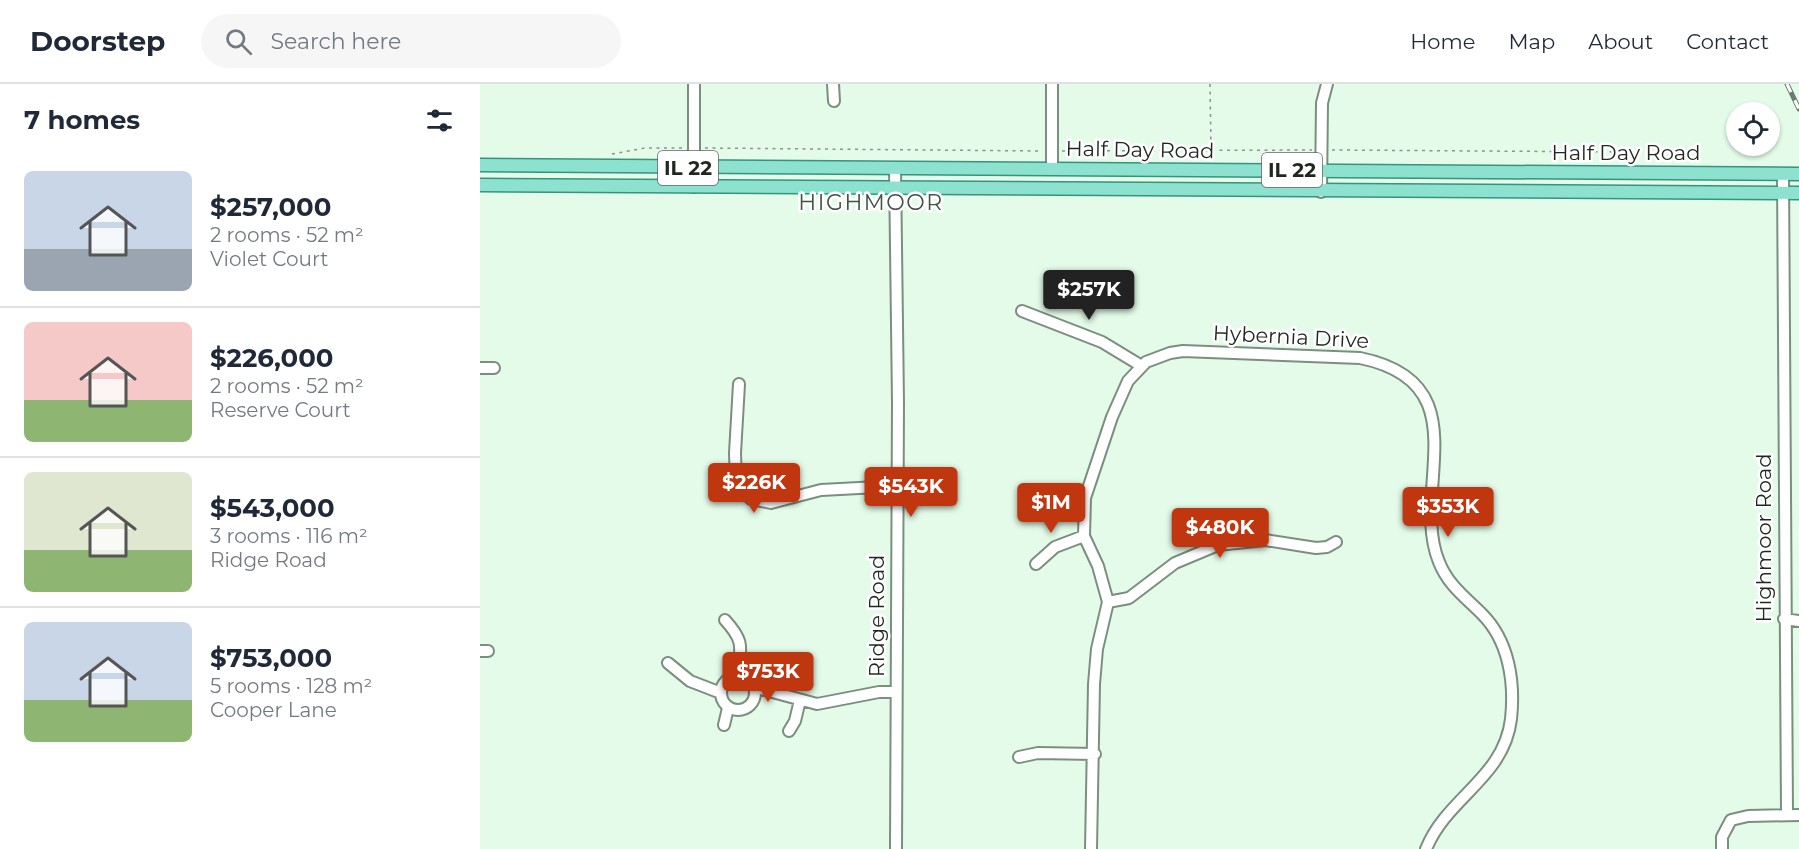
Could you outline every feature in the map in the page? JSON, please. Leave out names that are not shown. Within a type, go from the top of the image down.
[{"type":"main road","name":"Half Day Road","points":[[480,165],[1799,174]]},
{"type":"main road","name":"Half Day Road","points":[[480,185],[1321,192],[1799,193]]},
{"type":"street","points":[[694,84],[694,187]]},
{"type":"street","points":[[833,84],[834,100]]},
{"type":"street","points":[[1052,84],[1052,168]]},
{"type":"street","points":[[1321,192],[1322,103],[1327,84]]},
{"type":"street","name":"Ridge Road","points":[[895,168],[896,849]]},
{"type":"street","name":"Highmoor Road","points":[[1782,174],[1787,814]]},
{"type":"street","points":[[1022,311],[1102,342],[1140,365],[1121,393],[1085,498],[1084,536],[1098,566],[1108,602],[1097,649],[1091,849]]},
{"type":"street","name":"Hybernia Drive","points":[[1140,365],[1170,352],[1231,352],[1360,358],[1380,362],[1413,383],[1427,404],[1434,431],[1432,516],[1438,561],[1455,589],[1482,614],[1501,639],[1511,676],[1511,718],[1500,757],[1487,774],[1440,821],[1426,849]]},
{"type":"street","points":[[480,368],[494,368]]},
{"type":"street","points":[[739,384],[735,453],[736,483],[751,499],[771,503],[821,490],[897,486]]},
{"type":"street","points":[[1036,564],[1055,548],[1084,536]]},
{"type":"street","points":[[1108,602],[1129,598],[1175,563],[1218,545],[1265,540],[1327,548],[1336,542]]},
{"type":"street","points":[[1784,619],[1799,621]]},
{"type":"street","points":[[725,620],[738,635],[742,646],[738,676]]},
{"type":"street","points":[[668,663],[690,681],[721,693]]},
{"type":"street","points":[[724,725],[728,708],[721,693],[724,683],[738,676],[747,679],[754,687],[816,704],[879,692],[896,692]]},
{"type":"street","points":[[728,708],[739,711],[749,707],[755,698],[754,687]]},
{"type":"street","points":[[789,731],[795,721],[800,700]]},
{"type":"street","points":[[1019,757],[1038,753],[1095,754]]},
{"type":"street","points":[[1722,849],[1722,837],[1731,820],[1748,816],[1799,814]]},
{"type":"path","points":[[1210,84],[1211,150]]},
{"type":"railway","points":[[1787,84],[1799,109]]},
{"type":"district","name":"HIGHMOOR","points":[[871,202]]}]
